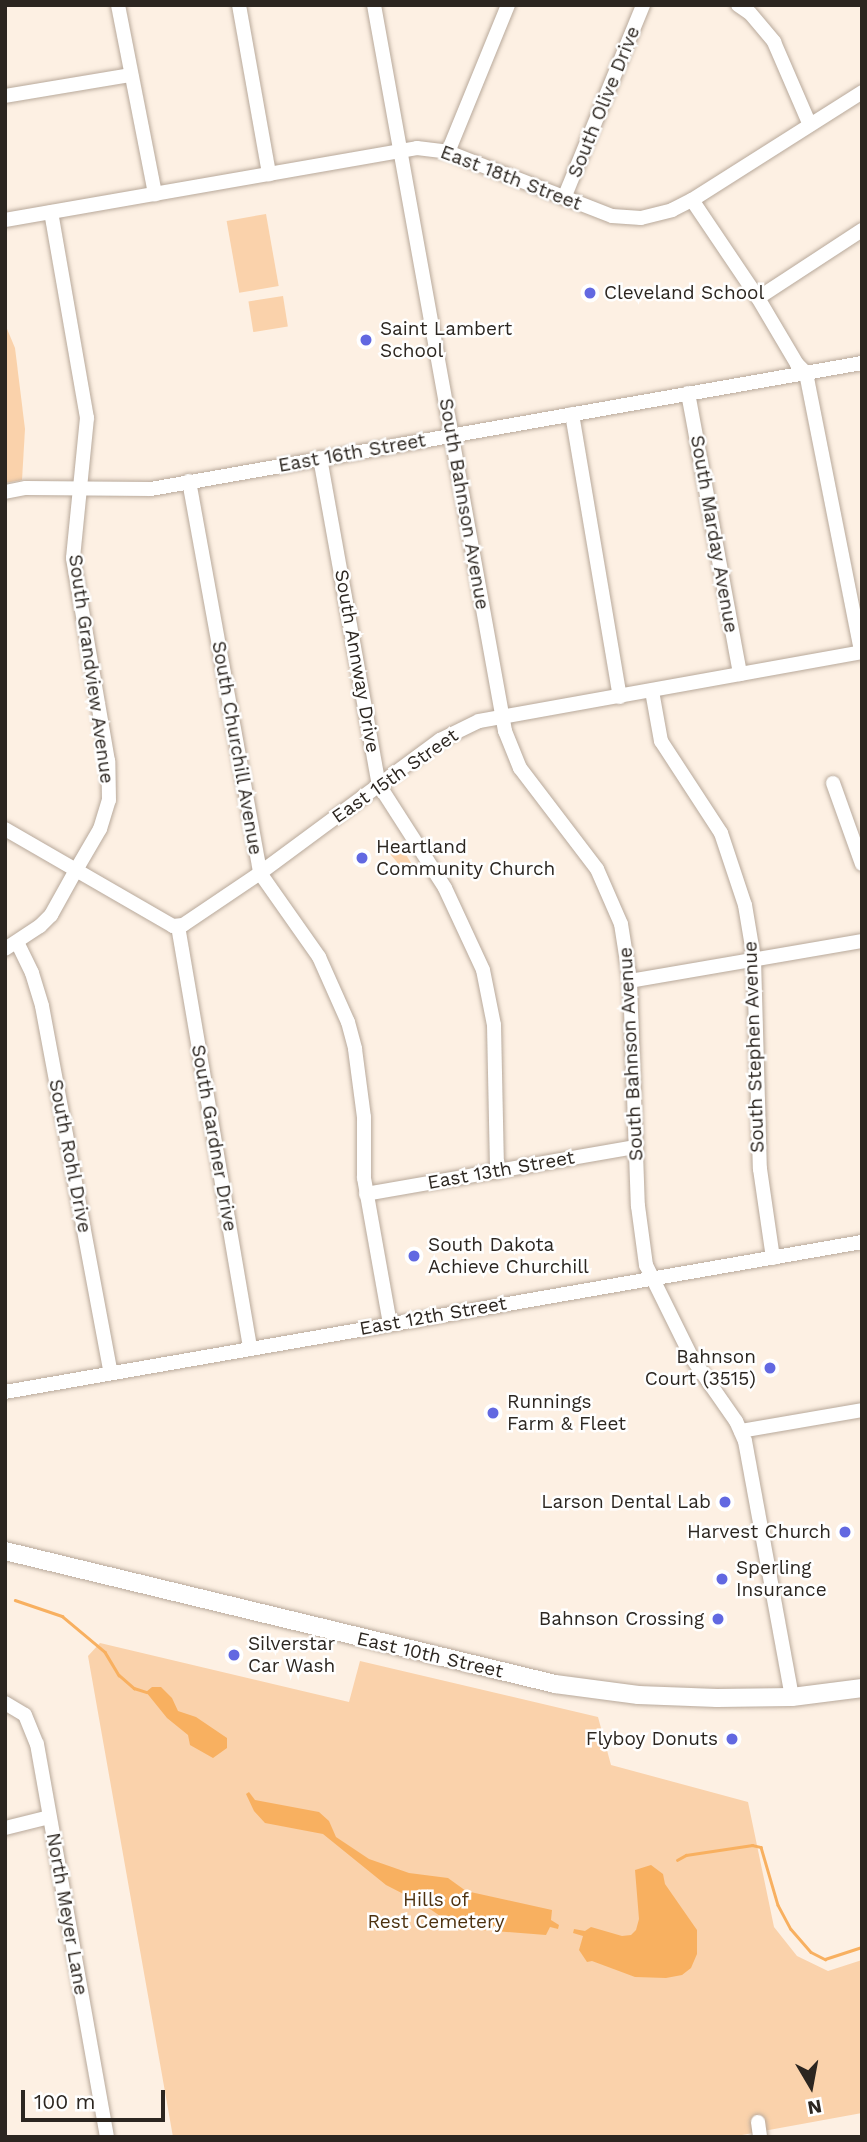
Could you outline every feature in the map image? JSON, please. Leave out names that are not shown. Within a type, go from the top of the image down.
[{"type":"main road","name":"East 10th Street","points":[[5,1551],[555,1684],[681,1698],[792,1697],[862,1688]]},
{"type":"street","points":[[118,5],[155,194]]},
{"type":"street","points":[[239,5],[269,174]]},
{"type":"street","name":"South Bahnson Avenue","points":[[374,5],[509,746],[520,768],[576,839],[608,889],[621,924],[630,981],[639,1225],[651,1279],[697,1366],[741,1431],[750,1462],[792,1697]]},
{"type":"street","points":[[448,152],[508,5]]},
{"type":"street","name":"South Olive Drive","points":[[564,198],[643,5]]},
{"type":"street","points":[[738,5],[750,13],[774,41],[810,125]]},
{"type":"street","points":[[5,96],[130,75]]},
{"type":"street","name":"East 18th Street","points":[[5,220],[400,149],[423,148],[448,152],[564,198],[626,218],[655,215],[692,200],[862,92]]},
{"type":"street","points":[[692,200],[758,298],[797,364],[806,373],[861,652]]},
{"type":"street","name":"South Grandview Avenue","points":[[51,212],[87,418],[73,558],[110,780],[100,829],[76,870]]},
{"type":"street","points":[[758,298],[862,230]]},
{"type":"street","name":"East 16th Street","points":[[5,492],[26,488],[125,491],[862,363]]},
{"type":"street","name":"South Marday Avenue","points":[[688,393],[740,674]]},
{"type":"street","points":[[572,414],[620,696]]},
{"type":"street","name":"South Annway Drive","points":[[320,458],[379,785],[445,888],[483,970],[494,1025],[498,1172]]},
{"type":"street","name":"South Churchill Avenue","points":[[189,481],[260,873],[319,957],[348,1022],[362,1089],[366,1194],[390,1324]]},
{"type":"street","name":"East 15th Street","points":[[178,926],[260,873],[449,735],[479,721],[861,652]]},
{"type":"street","name":"South Stephen Avenue","points":[[652,691],[661,741],[669,758],[708,810],[730,855],[745,905],[754,959],[760,1169],[773,1258]]},
{"type":"street","points":[[834,783],[862,864]]},
{"type":"street","points":[[5,829],[178,926]]},
{"type":"street","points":[[11,945],[51,915],[76,870]]},
{"type":"street","name":"South Gardner Drive","points":[[178,926],[250,1349]]},
{"type":"street","points":[[630,981],[862,941]]},
{"type":"street","name":"South Rohl Drive","points":[[11,945],[32,973],[42,1006],[111,1373]]},
{"type":"street","name":"East 13th Street","points":[[366,1194],[636,1147]]},
{"type":"street","name":"East 12th Street","points":[[5,1392],[862,1242]]},
{"type":"street","points":[[741,1431],[862,1410]]},
{"type":"street","name":"North Meyer Lane","points":[[5,1703],[25,1715],[34,1732],[107,2137]]},
{"type":"street","points":[[5,1828],[49,1818]]},
{"type":"green space","points":[[266,214],[279,286],[239,293],[227,221]]},
{"type":"green space","points":[[283,296],[288,327],[253,332],[248,301]]},
{"type":"green space","points":[[5,324],[15,348],[25,429],[22,480],[5,483]]},
{"type":"green space","points":[[397,840],[411,863],[402,868],[385,848]]},
{"type":"green space","name":"Hills of Rest Cemetery","points":[[100,1643],[349,1702],[360,1661],[598,1717],[611,1765],[748,1802],[774,1927],[797,1956],[828,1971],[862,1960],[862,2113],[731,2137],[173,2137],[88,1656]]},
{"type":"shaded area","points":[[152,1687],[161,1687],[172,1698],[178,1711],[196,1717],[227,1738],[227,1748],[213,1758],[190,1745],[188,1735],[167,1718],[146,1692]]},
{"type":"shaded area","points":[[249,1792],[255,1800],[319,1812],[329,1821],[336,1837],[369,1859],[409,1873],[448,1878],[466,1891],[552,1910],[551,1920],[559,1925],[558,1929],[550,1927],[546,1935],[457,1928],[423,1904],[386,1885],[323,1834],[265,1823],[254,1811],[246,1794]]},
{"type":"shaded area","points":[[651,1865],[663,1874],[665,1884],[697,1930],[697,1954],[691,1968],[682,1975],[666,1978],[635,1977],[592,1961],[587,1962],[579,1950],[583,1936],[573,1933],[574,1929],[585,1931],[591,1927],[622,1936],[631,1935],[636,1930],[639,1919],[635,1870]]},
{"type":"waterway","points":[[15,1600],[62,1616],[105,1652],[119,1675],[134,1688],[146,1692]]},
{"type":"waterway","points":[[677,1860],[686,1855],[752,1845],[761,1847],[778,1905],[791,1929],[811,1952],[825,1959],[862,1947]]},
{"type":"place","name":"Cleveland School","points":[[590,293]]},
{"type":"place","name":"Saint Lambert School","points":[[366,340]]},
{"type":"place","name":"Heartland Community Church","points":[[362,858]]},
{"type":"place","name":"South Dakota Achieve Churchill","points":[[414,1256]]},
{"type":"place","name":"Bahnson Court (3515)","points":[[770,1368]]},
{"type":"place","name":"Runnings Farm & Fleet","points":[[493,1413]]},
{"type":"place","name":"Larson Dental Lab","points":[[725,1502]]},
{"type":"place","name":"Harvest Church","points":[[845,1532]]},
{"type":"place","name":"Sperling Insurance","points":[[722,1579]]},
{"type":"place","name":"Bahnson Crossing","points":[[718,1619]]},
{"type":"place","name":"Silverstar Car Wash","points":[[234,1655]]},
{"type":"place","name":"Flyboy Donuts","points":[[732,1739]]}]
